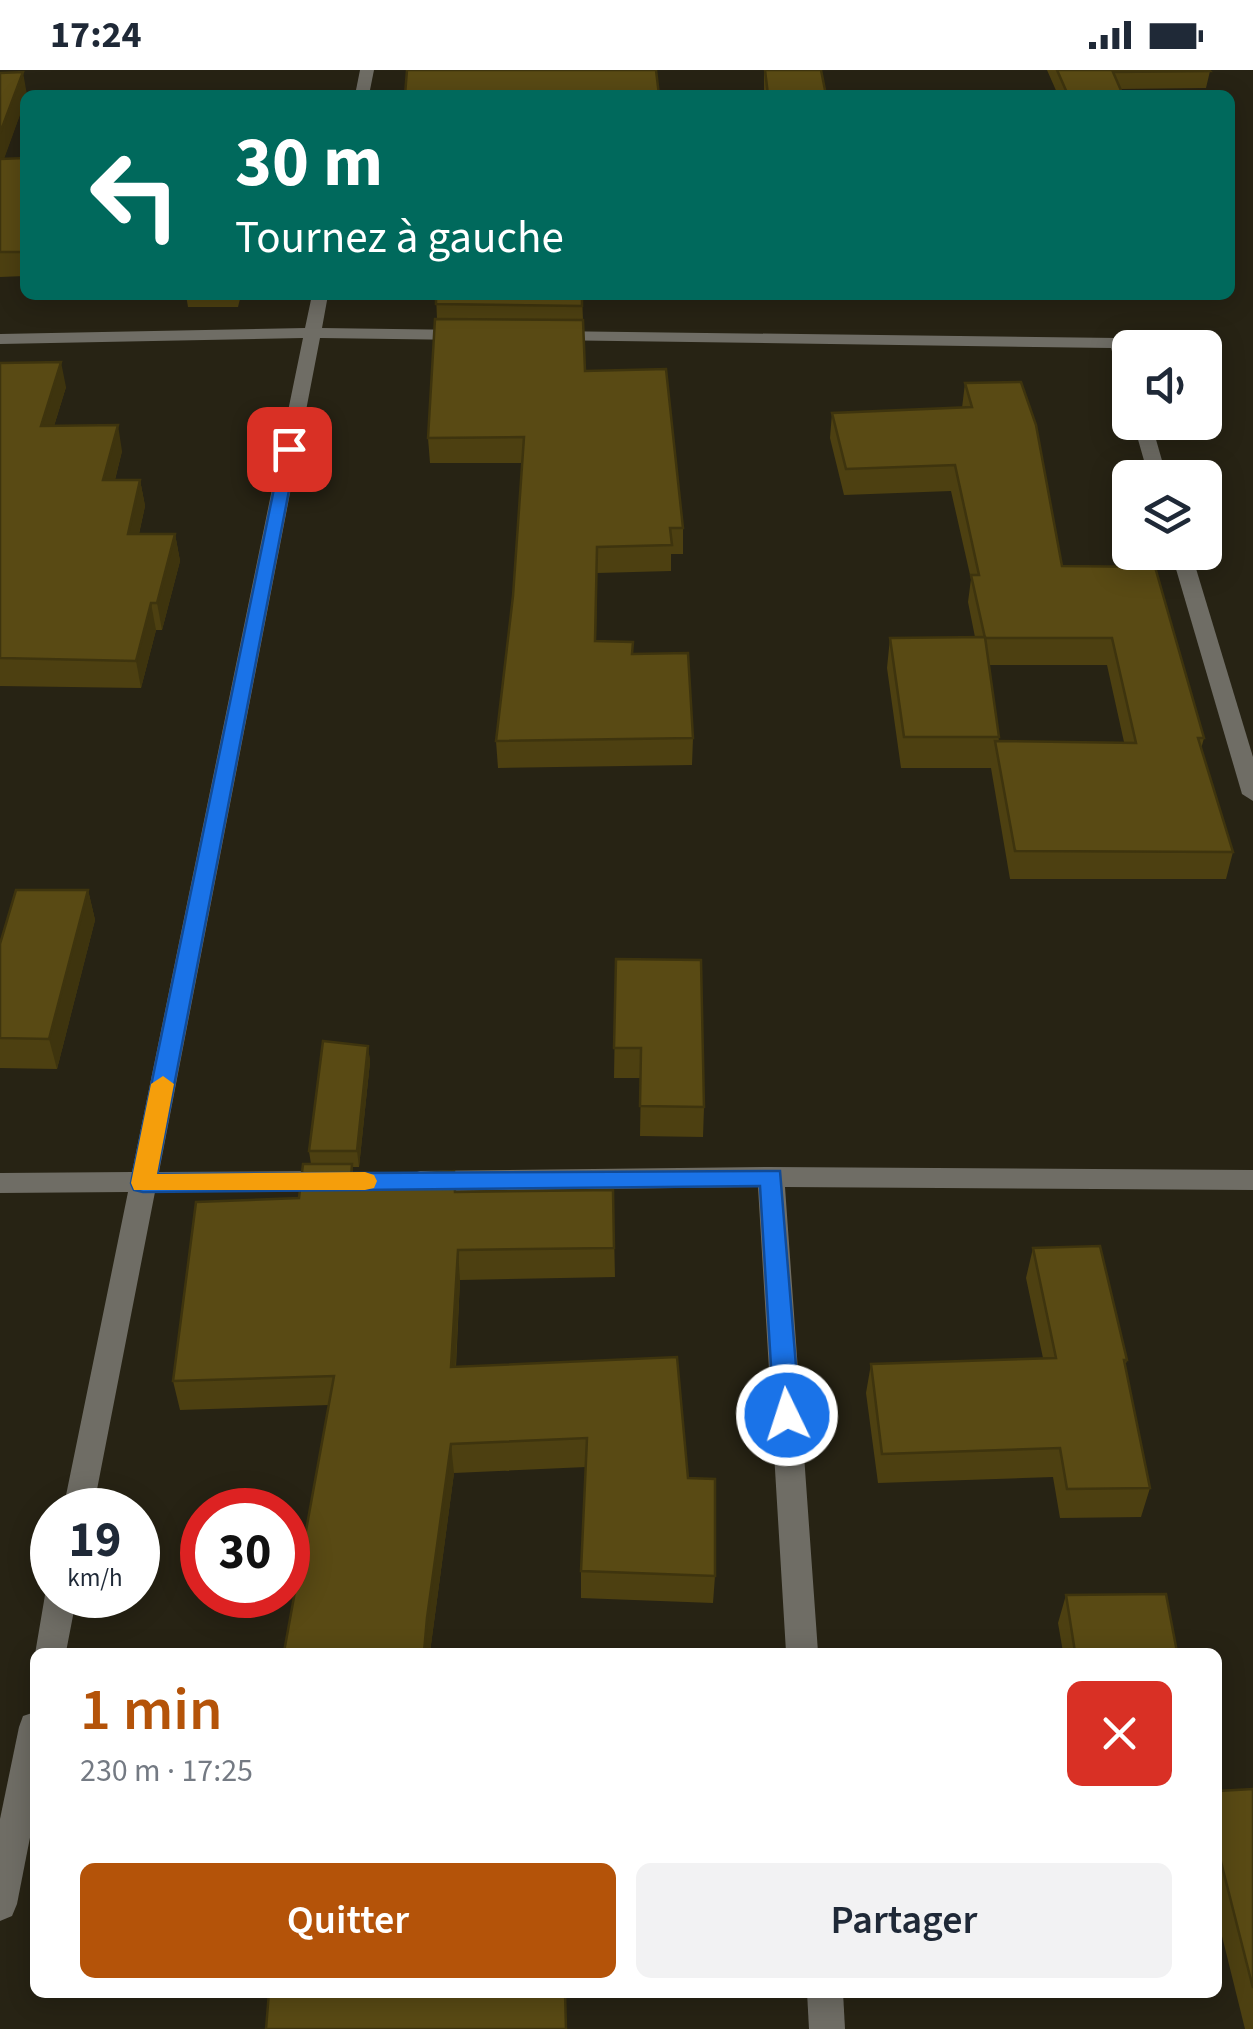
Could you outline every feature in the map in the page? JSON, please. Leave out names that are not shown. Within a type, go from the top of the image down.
[{"type":"street","points":[[82,1488],[319,300]]},
{"type":"street","points":[[0,339],[312,333],[489,335]]},
{"type":"street","points":[[528,336],[1112,343]]},
{"type":"street","points":[[1186,570],[1253,794]]},
{"type":"street","points":[[771,1177],[802,1648]]},
{"type":"street","points":[[398,1181],[771,1177],[1253,1180]]},
{"type":"street","points":[[0,1184],[359,1181]]},
{"type":"street","points":[[51,1648],[57,1618]]},
{"type":"street","points":[[0,1904],[30,1752]]},
{"type":"street","points":[[825,1998],[827,2029]]},
{"type":"building","points":[[407,70],[656,70],[658,90],[405,90]]},
{"type":"building","points":[[765,70],[821,70],[825,90],[767,90]]},
{"type":"building","points":[[1057,70],[1210,71],[1113,72],[1121,90],[1066,90]]},
{"type":"building","points":[[23,72],[0,133],[0,73]]},
{"type":"building","points":[[20,158],[20,252],[0,252],[0,159]]},
{"type":"building","points":[[436,300],[582,300],[582,306],[436,304]]},
{"type":"building","points":[[435,319],[583,320],[585,371],[666,369],[683,528],[670,528],[672,545],[597,547],[595,641],[633,642],[632,654],[688,653],[693,738],[496,741],[513,596],[524,437],[428,438]]},
{"type":"building","points":[[61,362],[41,426],[118,425],[103,480],[140,480],[128,534],[175,534],[157,603],[151,603],[136,661],[0,658],[0,363]]},
{"type":"building","points":[[1021,382],[1036,425],[1062,566],[1156,570],[1204,738],[1198,738],[1233,852],[1015,851],[995,741],[1136,743],[1112,638],[985,638],[971,575],[979,575],[955,465],[846,469],[832,413],[972,407],[965,383]]},
{"type":"building","points":[[985,637],[999,737],[904,737],[890,638]]},
{"type":"building","points":[[16,890],[88,890],[49,1039],[0,1038],[0,944]]},
{"type":"building","points":[[616,959],[701,960],[704,1107],[640,1106],[641,1048],[614,1048]]},
{"type":"building","points":[[323,1041],[368,1046],[357,1151],[309,1151]]},
{"type":"building","points":[[303,1164],[352,1164],[351,1178],[454,1171],[455,1192],[613,1190],[614,1248],[458,1250],[451,1367],[677,1357],[688,1478],[715,1479],[715,1576],[581,1571],[587,1438],[451,1444],[424,1648],[285,1648],[290,1618],[310,1618],[310,1508],[334,1376],[173,1381],[196,1202],[299,1198]]},
{"type":"building","points":[[1100,1246],[1127,1360],[1150,1488],[1067,1489],[1060,1448],[882,1454],[871,1364],[1056,1358],[1033,1248]]},
{"type":"building","points":[[1166,1594],[1176,1648],[1074,1648],[1066,1595]]},
{"type":"building","points":[[1253,1789],[1253,1988],[1222,1866],[1222,1791]]},
{"type":"building","points":[[269,1998],[565,1998],[566,2029],[266,2029]]},
{"type":"slow traffic","points":[[163,1084],[143,1183],[365,1181]]},
{"type":"route","points":[[289,449],[143,1183],[771,1177],[787,1415]]}]
